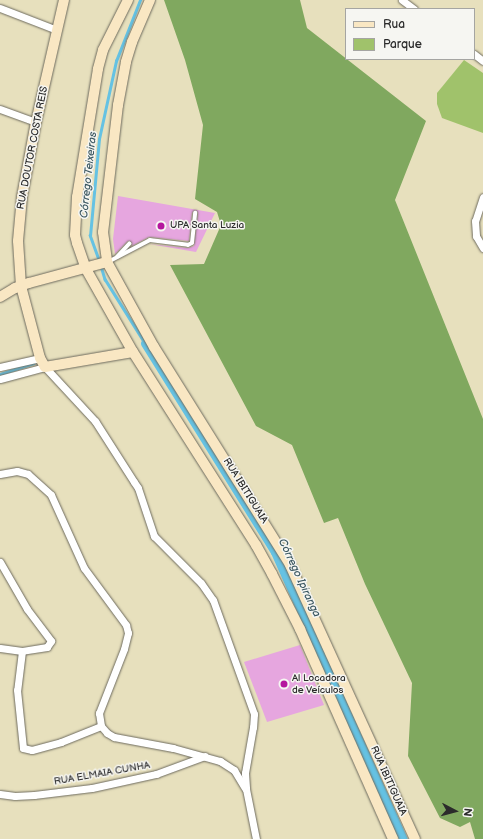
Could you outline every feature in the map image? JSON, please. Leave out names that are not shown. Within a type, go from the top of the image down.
[{"type":"main road","name":"RUA DOUTOR COSTA REIS","points":[[42,362],[21,286],[18,241],[22,197],[36,122],[64,0]]},
{"type":"main road","name":"RUA IBITIGUAIA","points":[[128,0],[103,50],[85,140],[77,197],[75,235],[89,268],[133,352],[256,545],[306,640],[393,839]]},
{"type":"main road","points":[[0,297],[21,286],[105,263],[103,232],[104,217],[118,105],[126,62],[132,42],[150,0]]},
{"type":"main road","name":"RUA IBITIGUAIA","points":[[105,263],[154,347],[290,564],[319,634],[415,839]]},
{"type":"main road","points":[[42,362],[133,352]]},
{"type":"main road","points":[[306,640],[319,634]]},
{"type":"street","points":[[402,0],[413,8]]},
{"type":"street","points":[[0,8],[57,30]]},
{"type":"street","points":[[475,55],[483,61]]},
{"type":"street","points":[[0,109],[36,122]]},
{"type":"street","points":[[483,197],[475,221],[476,236],[483,248]]},
{"type":"street","points":[[0,368],[42,362]]},
{"type":"street","points":[[0,379],[42,362]]},
{"type":"street","points":[[42,362],[95,421],[138,488],[154,536],[201,583],[213,600],[254,714],[245,773],[246,789],[256,839]]},
{"type":"street","points":[[0,474],[17,471],[28,474],[51,495],[84,568],[126,625],[128,633],[124,649],[99,713],[101,726],[114,737],[173,748],[220,761],[234,770],[246,789]]},
{"type":"street","points":[[0,562],[27,609],[51,641],[47,647],[22,651],[0,648]]},
{"type":"street","points":[[22,651],[17,690],[23,748],[32,750],[61,742],[101,726]]},
{"type":"street","name":"RUA ELMAIA CUNHA","points":[[0,794],[15,796],[34,795],[92,788],[156,774],[205,756]]},
{"type":"lane","points":[[105,263],[150,240],[188,244],[192,243],[196,213]]},
{"type":"lane","points":[[117,257],[129,244]]},
{"type":"green space","points":[[164,0],[300,0],[307,28],[345,58],[345,60],[348,60],[426,121],[395,200],[483,419],[483,839],[475,839],[470,822],[460,827],[440,818],[408,756],[412,683],[365,584],[338,518],[324,523],[292,445],[256,426],[170,265],[204,264],[221,225],[217,212],[195,199],[203,125],[185,60]]},
{"type":"green space","points":[[464,60],[483,73],[483,133],[442,118],[437,104],[437,93]]},
{"type":"building","name":"UPA Santa Luzia","points":[[118,196],[215,213],[196,252],[149,244],[188,248],[194,246],[198,213],[195,210],[192,213],[189,241],[149,237],[132,246],[131,242],[128,241],[115,254],[113,239]]},
{"type":"building","name":"Al Locadora de Veículos","points":[[300,645],[324,705],[267,722],[244,662]]},
{"type":"waterway","name":"Córrego Teixeiras","points":[[99,261],[90,236],[99,139],[116,61],[140,0]]},
{"type":"waterway","name":"Córrego Teixeiras","points":[[101,266],[105,279],[145,343]]},
{"type":"waterway","name":"Córrego Ipiranga","points":[[145,343],[275,552],[403,839]]},
{"type":"waterway","name":"Córrego Ipiranga","points":[[0,374],[33,363]]},
{"type":"place","name":"UPA Santa Luzia","points":[[161,226]]},
{"type":"place","name":"Al Locadora de Veículos","points":[[284,684]]}]
